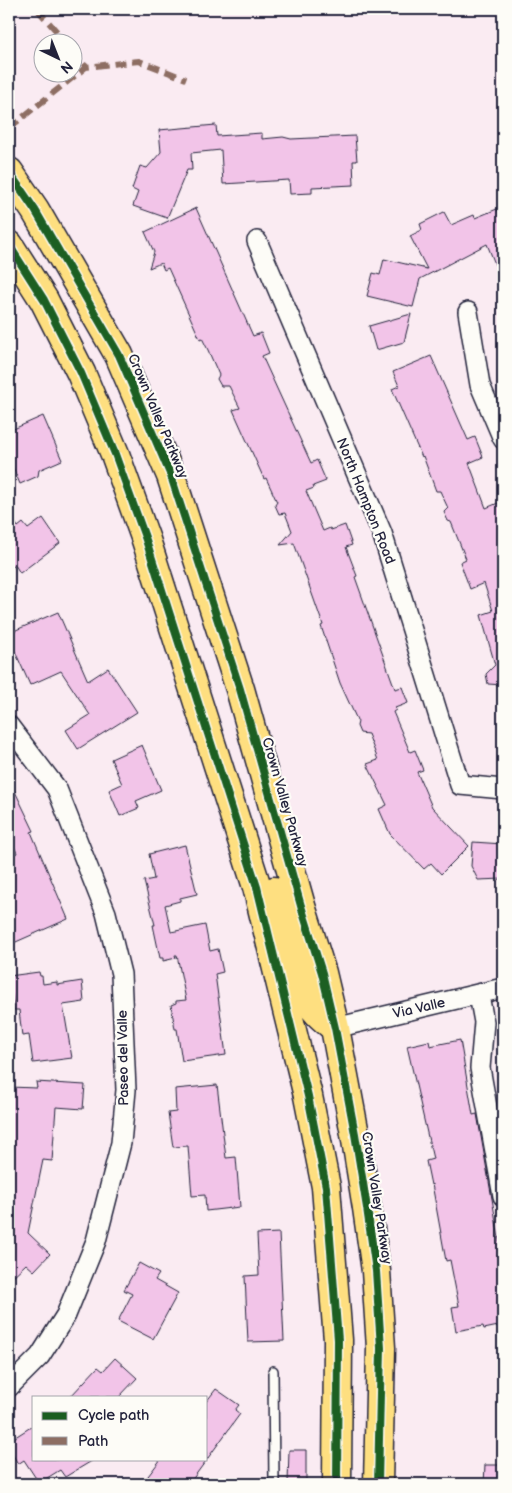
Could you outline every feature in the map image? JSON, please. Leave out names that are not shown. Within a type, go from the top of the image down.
[{"type":"main road","name":"Crown Valley Parkway","points":[[9,172],[36,210],[119,355],[171,476],[240,689],[301,906],[322,973],[335,1028],[367,1208],[376,1271],[381,1348],[378,1484]]},
{"type":"main road","points":[[9,245],[53,316],[81,373],[115,454],[146,540],[257,886],[308,1096],[326,1187],[338,1340],[337,1484]]},
{"type":"main road","points":[[257,886],[273,888],[278,898],[307,997],[316,1012],[335,1028],[328,1045],[326,1073],[340,1167],[336,1178],[326,1187]]},
{"type":"street","name":"North Hampton Road","points":[[257,241],[382,533],[460,785],[503,789]]},
{"type":"street","points":[[468,312],[480,385],[503,439]]},
{"type":"street","name":"Paseo del Valle","points":[[9,726],[57,789],[106,913],[121,974],[126,1090],[121,1142],[93,1249],[66,1315],[40,1356],[9,1387]]},
{"type":"street","name":"Via Valle","points":[[335,1028],[503,988]]},
{"type":"street","points":[[479,995],[484,1022],[480,1068],[503,1196]]},
{"type":"lane","points":[[273,1371],[274,1484]]},
{"type":"building","points":[[216,125],[217,136],[262,133],[262,139],[283,137],[291,139],[355,136],[357,161],[353,161],[354,185],[312,187],[312,193],[290,194],[289,180],[223,184],[221,150],[191,153],[192,170],[187,170],[167,218],[133,206],[138,192],[132,189],[140,166],[147,168],[161,152],[159,130]]},
{"type":"building","points":[[196,208],[253,336],[261,333],[269,353],[262,356],[311,463],[317,460],[326,481],[306,491],[323,531],[345,525],[352,545],[346,547],[357,576],[355,577],[395,689],[402,687],[408,703],[395,708],[396,710],[393,712],[410,752],[415,750],[423,770],[417,772],[432,807],[469,846],[441,874],[431,863],[424,869],[390,834],[379,809],[387,805],[367,764],[378,760],[368,734],[360,733],[357,726],[358,722],[340,683],[321,626],[323,625],[294,543],[280,545],[292,531],[285,513],[279,514],[275,505],[277,502],[266,478],[264,479],[233,410],[240,408],[229,386],[221,386],[217,379],[219,375],[208,350],[202,338],[200,339],[168,268],[164,270],[161,263],[149,268],[154,252],[145,232]]},
{"type":"building","points":[[497,209],[503,224],[503,284],[487,244],[420,279],[413,307],[367,296],[373,273],[380,275],[384,259],[427,269],[410,236],[422,230],[420,224],[444,212],[451,225],[474,215],[475,218]]},
{"type":"building","points":[[411,314],[404,342],[376,350],[369,326]]},
{"type":"building","points":[[431,356],[468,440],[475,437],[483,457],[469,463],[486,508],[503,501],[503,685],[488,684],[486,674],[495,665],[481,615],[493,611],[484,583],[470,589],[460,562],[466,559],[451,522],[448,521],[444,512],[448,508],[440,491],[436,491],[423,456],[392,389],[399,386],[393,372]]},
{"type":"building","points":[[43,416],[62,460],[39,470],[38,476],[20,484],[9,458],[9,431]]},
{"type":"building","points":[[9,514],[18,527],[23,523],[28,529],[43,518],[60,543],[20,573],[15,565],[9,570]]},
{"type":"building","points":[[58,612],[88,681],[108,668],[137,712],[78,749],[66,730],[90,715],[61,671],[30,685],[9,638],[9,633]]},
{"type":"building","points":[[142,745],[161,790],[136,801],[139,808],[120,816],[109,790],[122,784],[111,759]]},
{"type":"building","points":[[9,779],[34,831],[31,832],[68,919],[9,945],[9,857],[17,853],[9,835]]},
{"type":"building","points":[[473,842],[503,844],[503,879],[478,880],[471,866]]},
{"type":"building","points":[[185,845],[197,894],[180,898],[180,901],[165,905],[171,932],[205,925],[210,951],[218,949],[223,972],[215,974],[226,1055],[182,1061],[171,1005],[176,1003],[176,1001],[186,1000],[177,955],[175,955],[176,958],[163,961],[163,958],[160,958],[153,925],[155,925],[144,881],[154,879],[149,854]]},
{"type":"building","points":[[39,972],[40,976],[42,976],[43,984],[57,982],[57,985],[82,981],[84,1002],[63,1005],[72,1058],[33,1063],[29,1035],[22,1036],[19,1010],[14,1010],[9,976]]},
{"type":"building","points":[[460,1040],[473,1115],[477,1114],[503,1261],[503,1325],[484,1329],[483,1326],[456,1331],[452,1307],[459,1306],[450,1260],[446,1261],[426,1161],[433,1159],[407,1046],[429,1041],[430,1046]]},
{"type":"building","points":[[36,1082],[85,1085],[83,1109],[56,1107],[52,1161],[43,1160],[28,1233],[50,1254],[34,1271],[26,1264],[9,1280],[9,1087],[37,1088]]},
{"type":"building","points":[[217,1085],[226,1158],[236,1157],[240,1207],[206,1211],[205,1195],[192,1196],[188,1146],[173,1147],[168,1113],[176,1112],[175,1089]]},
{"type":"building","points":[[279,1233],[284,1341],[248,1342],[245,1276],[259,1275],[257,1234]]},
{"type":"building","points":[[139,1263],[159,1274],[155,1280],[178,1293],[153,1339],[118,1321],[132,1294],[124,1290]]},
{"type":"building","points":[[115,1358],[137,1378],[120,1396],[71,1396],[98,1367],[103,1371]]},
{"type":"building","points":[[216,1389],[239,1405],[235,1410],[240,1414],[208,1458],[208,1399]]},
{"type":"building","points":[[32,1426],[32,1460],[93,1460],[65,1477],[60,1470],[39,1483],[24,1460],[18,1464],[9,1448],[9,1441]]},
{"type":"building","points":[[289,1450],[306,1450],[306,1483],[288,1483]]},
{"type":"building","points":[[160,1460],[206,1460],[189,1484],[142,1484]]},
{"type":"building","points":[[485,1465],[503,1465],[503,1484],[484,1484]]},
{"type":"marked path","points":[[37,9],[57,32]]},
{"type":"marked path","points":[[9,128],[86,67],[139,61],[186,79]]},
{"type":"marked path","points":[[82,62],[86,67]]},
{"type":"cycle path","points":[[9,172],[35,210],[119,355],[171,476],[240,689],[301,906],[322,973],[335,1028],[355,1134],[376,1271],[381,1348],[378,1484]]},
{"type":"cycle path","points":[[9,245],[44,300],[81,373],[115,454],[146,540],[257,887],[308,1096],[326,1187],[338,1340],[337,1484]]}]
